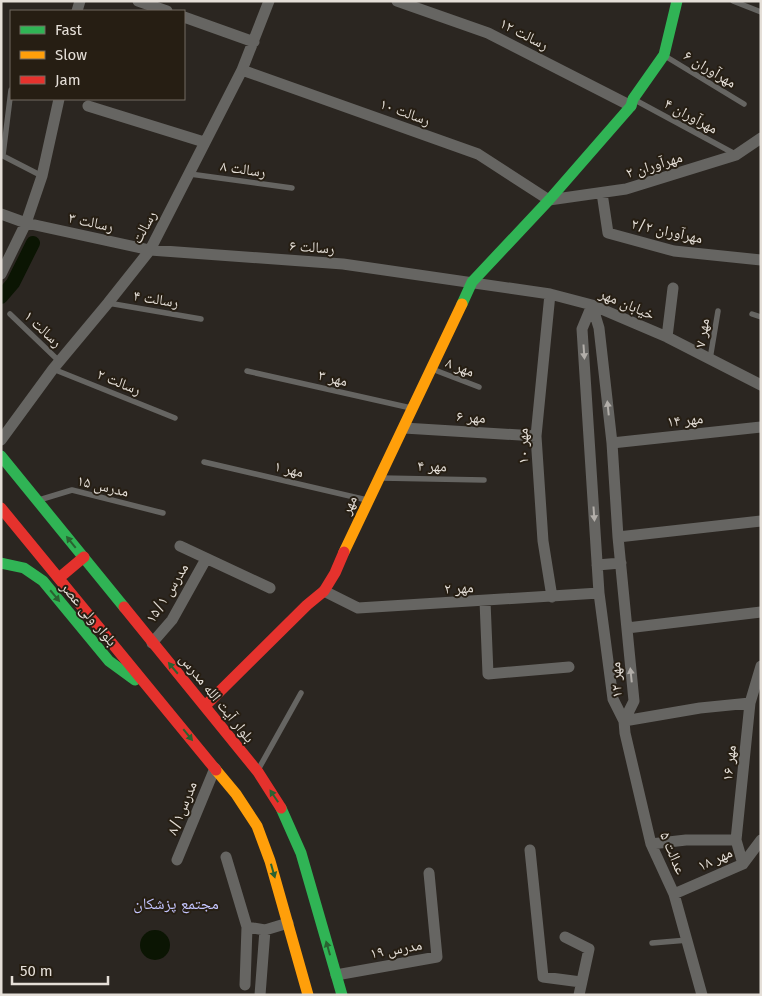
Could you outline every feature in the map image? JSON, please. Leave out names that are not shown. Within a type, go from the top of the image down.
[{"type":"main road","points":[[664,55],[677,1]]},
{"type":"main road","name":"مهر","points":[[204,706],[307,605],[324,591],[336,572],[368,500],[472,282],[549,200],[632,103],[664,55]]},
{"type":"main road","name":"بلوار آیت الله مدرس","points":[[1,456],[258,772],[285,813],[301,853],[342,995]]},
{"type":"main road","points":[[1,508],[215,768],[258,826],[270,861],[308,995]]},
{"type":"main road","points":[[59,578],[84,557]]},
{"type":"main road","name":"بلوار ولی عصر","points":[[1,563],[13,564],[29,570],[43,581],[109,661],[152,691]]},
{"type":"street","points":[[138,1],[164,10]]},
{"type":"street","name":"رسالت","points":[[1,440],[56,365],[150,250],[242,70],[269,1]]},
{"type":"street","name":"رسالت ۱۲","points":[[397,1],[488,32],[632,103]]},
{"type":"street","points":[[185,17],[254,42]]},
{"type":"street","name":"رسالت ۱۰","points":[[242,70],[478,154],[549,200]]},
{"type":"street","points":[[1,274],[26,223],[42,176],[59,100]]},
{"type":"street","points":[[88,106],[204,142]]},
{"type":"street","name":"مهرآوران ۲","points":[[549,200],[626,189],[736,155],[761,138]]},
{"type":"street","name":"مهرآوران ۲/۲","points":[[602,193],[608,233],[674,251],[761,260]]},
{"type":"street","name":"رسالت ۳","points":[[1,214],[26,223],[150,250]]},
{"type":"street","name":"رسالت ۶","points":[[150,250],[343,264],[472,282]]},
{"type":"street","name":"خیابان مهر","points":[[472,282],[550,294],[592,305],[667,337],[761,385]]},
{"type":"street","points":[[667,337],[673,288]]},
{"type":"street","name":"مهر ۱۰","points":[[550,294],[536,436],[543,541],[552,597]]},
{"type":"street","name":"مهر ۱۲","points":[[592,305],[599,328],[612,444],[618,537],[634,701],[624,721]]},
{"type":"street","name":"مهر ۱۲","points":[[592,305],[582,329],[599,593],[613,700],[624,721]]},
{"type":"street","name":"مهر ۱۴","points":[[612,444],[761,427]]},
{"type":"street","name":"مهر ۶","points":[[404,428],[536,436]]},
{"type":"street","points":[[618,537],[761,521]]},
{"type":"street","points":[[180,546],[270,588]]},
{"type":"street","name":"مدرس ۱۵/۱","points":[[152,643],[172,620],[206,559]]},
{"type":"street","points":[[597,565],[621,563]]},
{"type":"street","name":"مهر ۲","points":[[324,591],[358,608],[599,593]]},
{"type":"street","points":[[485,601],[488,674],[569,667]]},
{"type":"street","points":[[627,628],[761,612]]},
{"type":"street","name":"مهر ۱۶","points":[[743,864],[736,840],[750,703],[761,666]]},
{"type":"street","points":[[624,721],[700,708],[750,703]]},
{"type":"street","name":"عدالت ۵","points":[[624,721],[625,733],[651,844],[674,894],[702,995]]},
{"type":"street","name":"مدرس۸/۱","points":[[177,860],[215,768]]},
{"type":"street","points":[[651,844],[686,840],[736,840]]},
{"type":"street","name":"مهر ۱۸","points":[[674,894],[743,864],[759,845]]},
{"type":"street","points":[[530,850],[543,977],[581,982]]},
{"type":"street","points":[[226,857],[247,927],[245,985]]},
{"type":"street","name":"مدرس ۱۹","points":[[336,975],[436,957],[428,873]]},
{"type":"street","points":[[247,927],[265,930],[288,923]]},
{"type":"street","points":[[260,995],[265,930]]},
{"type":"street","points":[[565,937],[589,949],[579,995]]},
{"type":"lane","points":[[732,1],[761,12]]},
{"type":"lane","name":"مهرآوران ۶","points":[[664,55],[744,104]]},
{"type":"lane","points":[[10,97],[2,155],[42,176]]},
{"type":"lane","name":"مهرآوران ۴","points":[[632,103],[736,155]]},
{"type":"lane","name":"رسالت ۸","points":[[190,174],[292,188]]},
{"type":"lane","name":"رسالت ۴","points":[[108,303],[201,319]]},
{"type":"lane","name":"مهر ۷","points":[[710,360],[718,311]]},
{"type":"lane","name":"رسالت ۱","points":[[10,314],[56,365]]},
{"type":"lane","points":[[752,314],[761,317]]},
{"type":"lane","name":"رسالت ۲","points":[[56,365],[175,418]]},
{"type":"lane","name":"مهر ۸","points":[[432,369],[479,387]]},
{"type":"lane","name":"مهر ۳","points":[[247,371],[413,408]]},
{"type":"lane","name":"مهر ۱","points":[[204,462],[368,500]]},
{"type":"lane","name":"مهر ۴","points":[[379,478],[484,480]]},
{"type":"lane","name":"مدرس ۱۵","points":[[38,500],[72,490],[163,513]]},
{"type":"lane","points":[[258,772],[301,693]]},
{"type":"lane","points":[[652,943],[688,940]]},
{"type":"shaded area","points":[[155,930],[166,934],[170,945],[166,956],[155,960],[144,956],[140,945],[144,934]]},
{"type":"waterway","points":[[1,297],[13,283],[33,243]]},
{"type":"traffic: fast","points":[[462,304],[472,282],[549,200],[631,106],[633,99],[664,55],[677,1]]},
{"type":"traffic: fast","points":[[1,456],[124,607]]},
{"type":"traffic: fast","points":[[1,563],[24,568],[43,581],[109,661],[135,680]]},
{"type":"traffic: fast","points":[[281,808],[301,853],[342,995]]},
{"type":"traffic: slow","points":[[344,552],[462,304]]},
{"type":"traffic: slow","points":[[216,770],[236,794],[257,826],[270,861],[308,995]]},
{"type":"traffic: jam","points":[[1,508],[216,770]]},
{"type":"traffic: jam","points":[[205,706],[307,605],[324,591],[335,573],[344,552]]},
{"type":"traffic: jam","points":[[59,578],[84,557]]},
{"type":"traffic: jam","points":[[124,607],[258,772],[281,808]]},
{"type":"district","name":"مجتمع پزشکان","points":[[176,903]]}]
